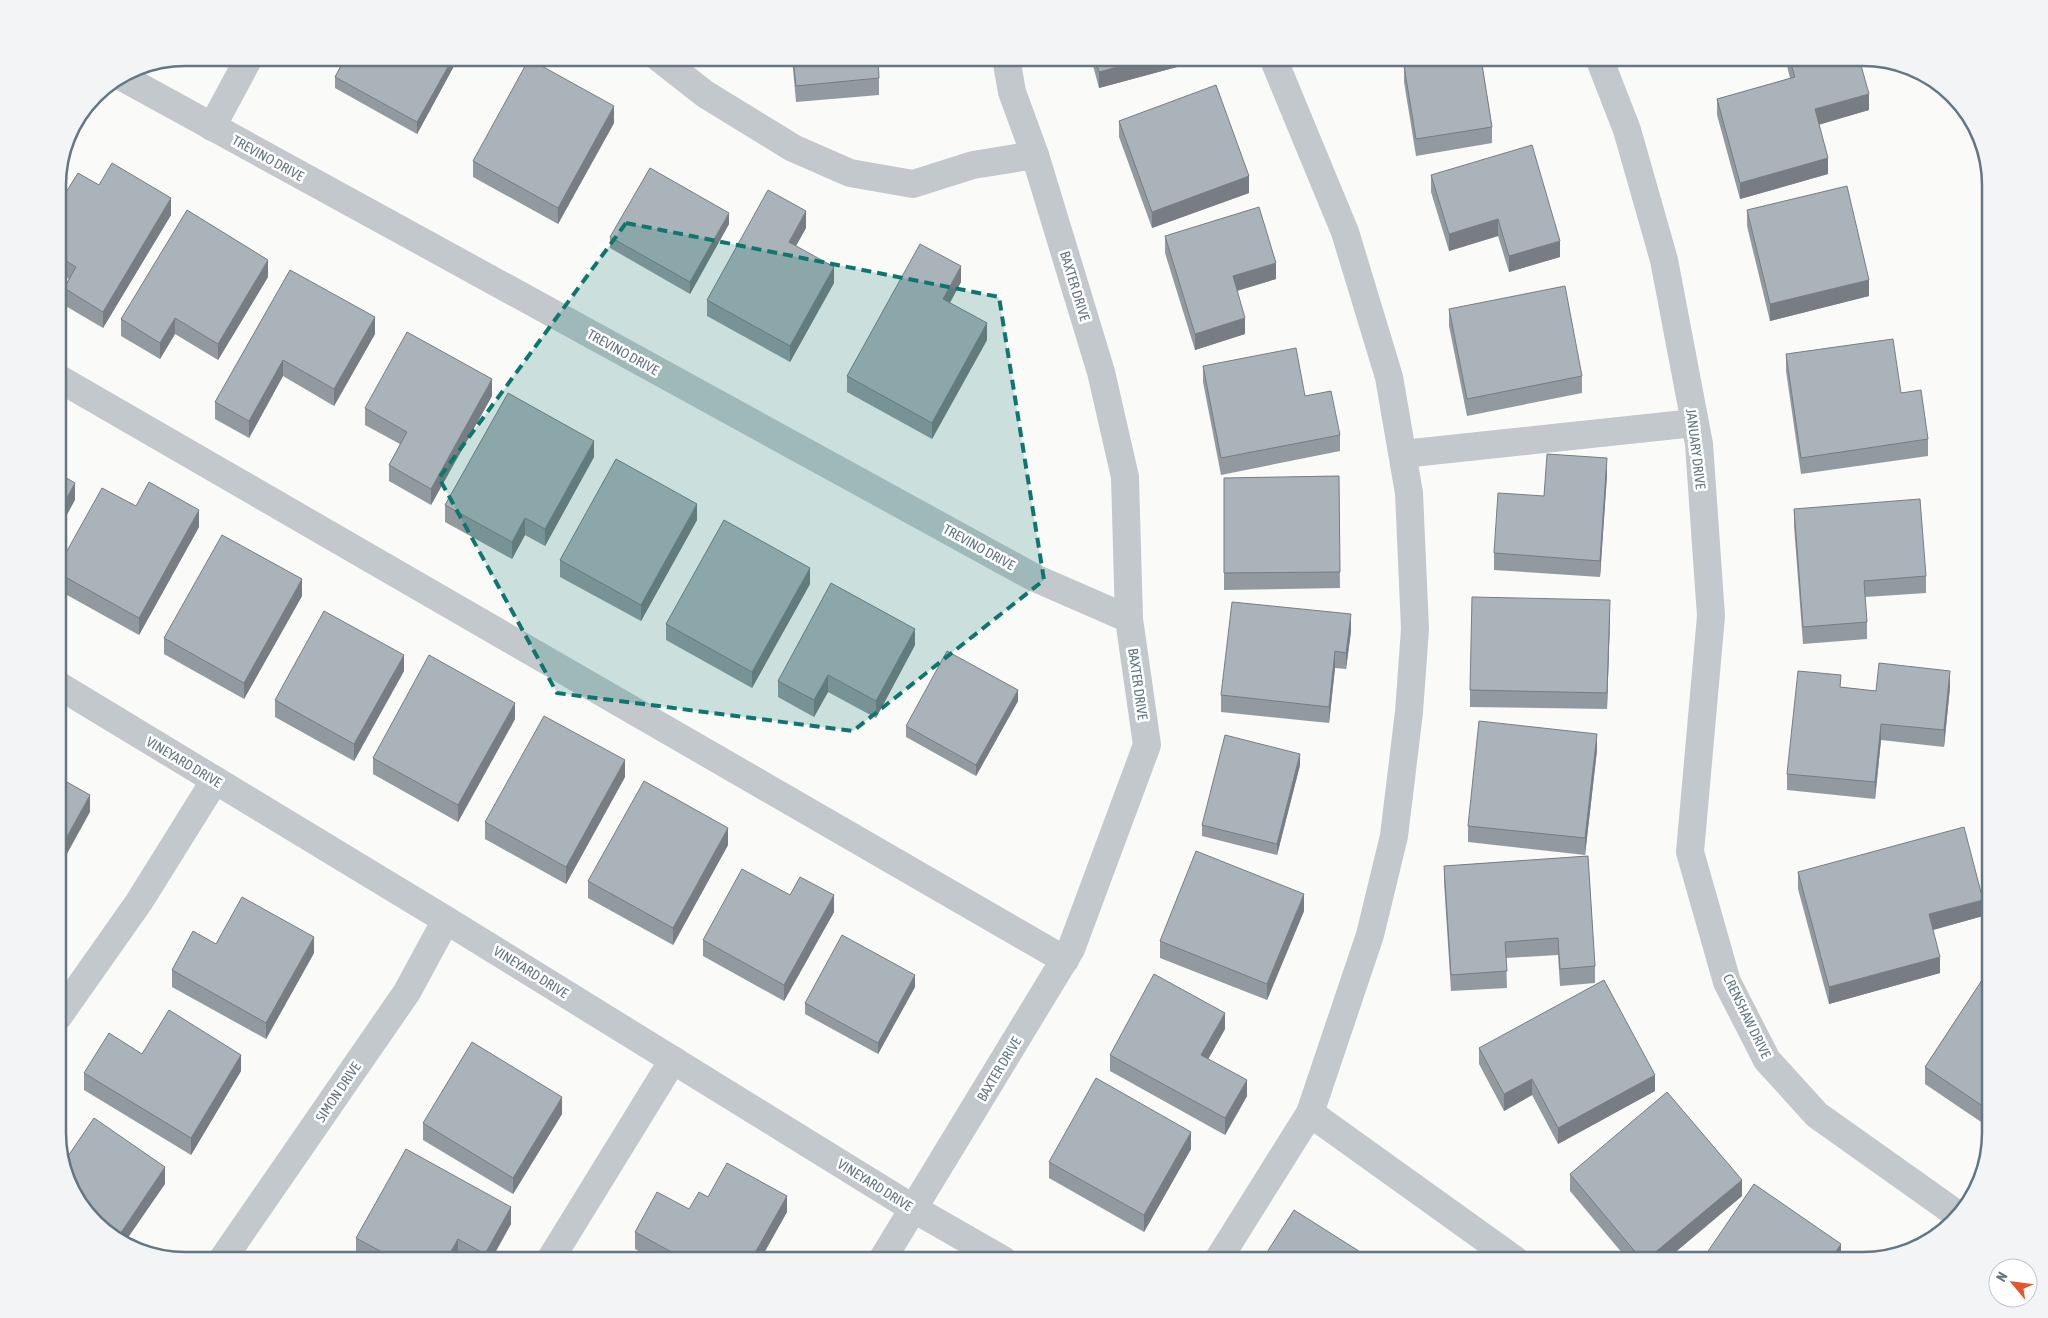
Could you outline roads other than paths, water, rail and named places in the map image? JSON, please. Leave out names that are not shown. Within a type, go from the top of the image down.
[{"type":"street","points":[[212,128],[245,66]]},
{"type":"street","points":[[669,66],[705,94],[793,148],[850,173],[913,184],[973,165],[1035,155]]},
{"type":"street","name":"BAXTER DRIVE","points":[[887,1252],[1072,949],[1147,745],[1129,619],[1125,477],[1101,372],[1035,155],[1012,92],[1007,66]]},
{"type":"street","points":[[1223,1252],[1310,1113],[1370,935],[1394,836],[1409,712],[1415,629],[1410,493],[1390,377],[1345,232],[1276,66]]},
{"type":"street","name":"JANUARY DRIVE","points":[[1602,66],[1627,130],[1664,260],[1699,444],[1711,616],[1690,852]]},
{"type":"street","name":"TREVINO DRIVE","points":[[128,80],[1035,578],[1129,619]]},
{"type":"street","points":[[67,383],[1064,960]]},
{"type":"street","points":[[1403,454],[1694,423]]},
{"type":"street","name":"VINEYARD DRIVE","points":[[67,690],[446,920],[914,1209],[989,1252]]},
{"type":"street","points":[[67,1004],[139,902],[215,780]]},
{"type":"street","name":"CRENSHAW DRIVE","points":[[1690,852],[1727,982],[1767,1060],[1818,1115],[1952,1211]]},
{"type":"street","name":"SIMON DRIVE","points":[[228,1252],[407,992],[446,920]]},
{"type":"street","points":[[555,1252],[673,1060]]},
{"type":"street","points":[[1310,1113],[1504,1252]]}]
